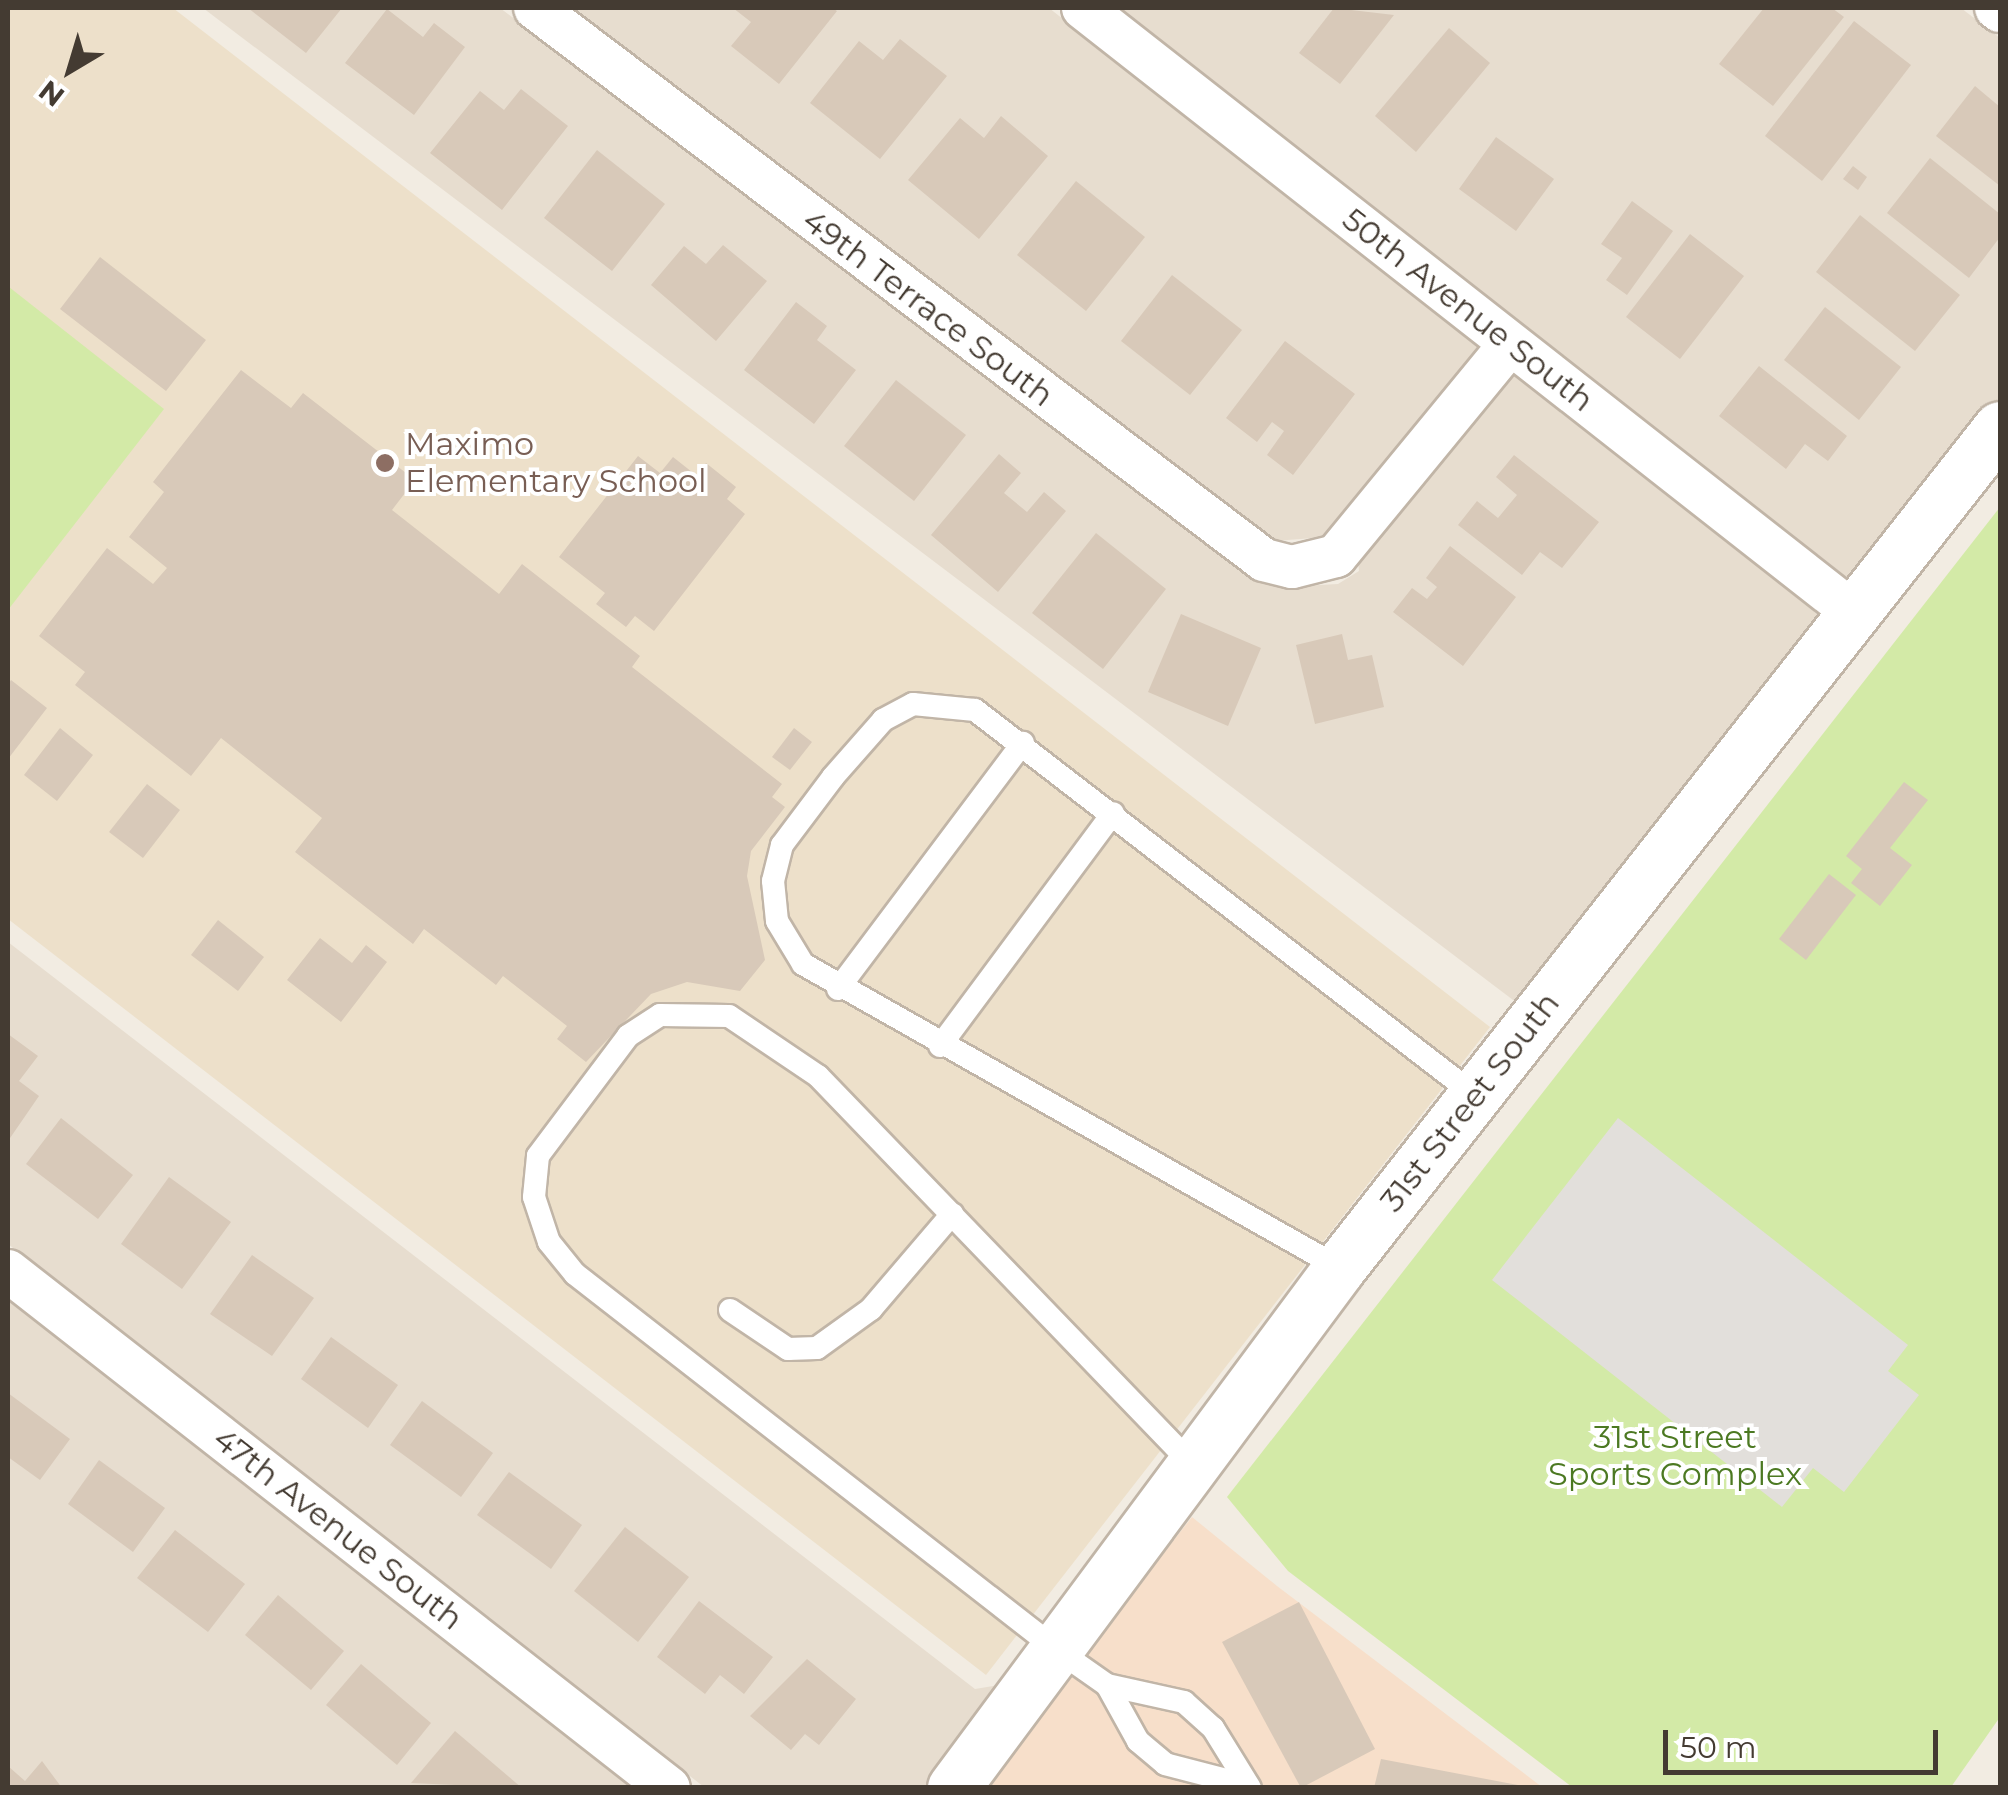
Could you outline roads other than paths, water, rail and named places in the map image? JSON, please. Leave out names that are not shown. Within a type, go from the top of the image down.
[{"type":"street","name":"49th Terrace South","points":[[535,8],[1264,560],[1292,566],[1336,556],[1510,344]]},
{"type":"street","name":"50th Avenue South","points":[[1084,8],[1853,612]]},
{"type":"street","name":"31st Street South","points":[[954,1788],[1060,1652],[1191,1463],[1340,1268],[2000,428]]},
{"type":"street","name":"47th Avenue South","points":[[8,1271],[669,1788]]},
{"type":"lane","points":[[1340,1268],[838,989],[804,964],[777,922],[773,881],[782,845],[832,777],[883,720],[913,704],[975,710],[1114,813],[1476,1095]]},
{"type":"lane","points":[[838,989],[1023,744]]},
{"type":"lane","points":[[940,1046],[1114,813]]},
{"type":"lane","points":[[1191,1463],[795,1054],[729,1016],[660,1015],[628,1036],[570,1103],[538,1156],[534,1197],[549,1242],[605,1298],[1060,1652],[1108,1684],[1184,1702],[1213,1728],[1248,1786]]},
{"type":"lane","points":[[730,1310],[788,1349],[818,1348],[871,1309],[952,1214]]},
{"type":"lane","points":[[1108,1684],[1138,1741],[1165,1764],[1248,1786]]},
{"type":"place","name":"Maximo Elementary School","points":[[385,463]]},
{"type":"park label","name":"31st Street Sports Complex","points":[[1675,1456]]}]
